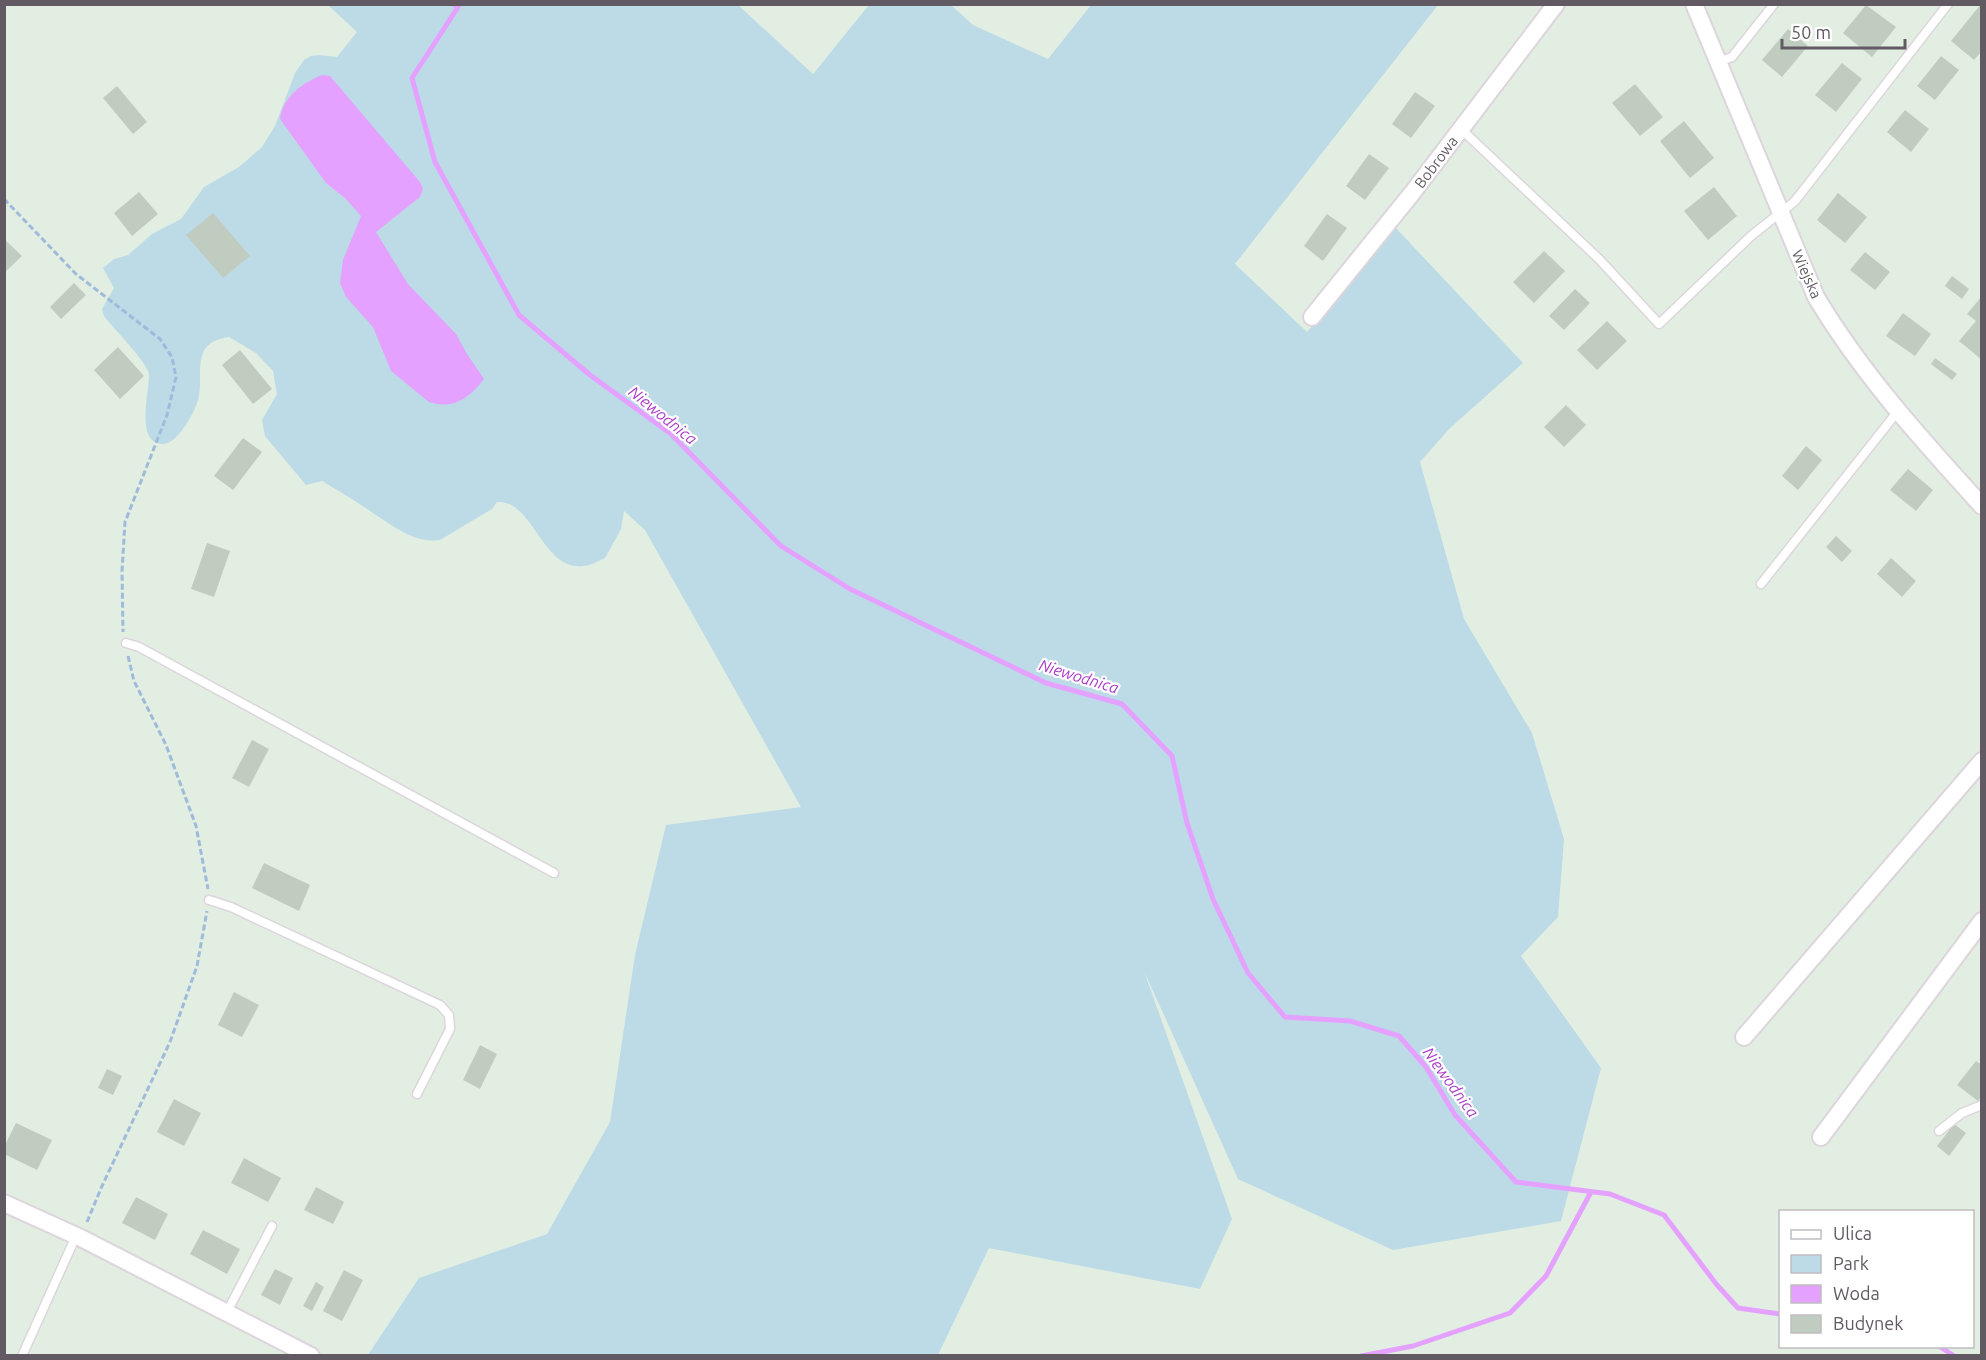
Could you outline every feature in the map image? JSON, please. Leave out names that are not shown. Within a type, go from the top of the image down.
[{"type":"street","name":"Bobrowa","points":[[1312,317],[1461,129],[1556,4]]},
{"type":"street","name":"Wiejska","points":[[1694,4],[1816,297],[1874,382],[1982,506]]},
{"type":"street","points":[[1744,1037],[1982,761]]},
{"type":"street","points":[[1821,1137],[1982,921]]},
{"type":"street","points":[[4,1203],[79,1237],[311,1356]]},
{"type":"lane","points":[[1718,62],[1732,57],[1774,4]]},
{"type":"lane","points":[[1461,129],[1599,259],[1659,324],[1751,236],[1795,201],[1948,4]]},
{"type":"lane","points":[[1761,584],[1898,411]]},
{"type":"lane","points":[[126,643],[139,647],[554,873]]},
{"type":"lane","points":[[209,900],[231,906],[440,1005],[450,1015],[450,1029],[417,1094]]},
{"type":"lane","points":[[1939,1131],[1962,1113],[1982,1105]]},
{"type":"lane","points":[[227,1312],[272,1226]]},
{"type":"lane","points":[[21,1356],[79,1237]]},
{"type":"path","points":[[4,200],[76,274],[160,339],[172,357],[176,377],[167,415],[125,522],[122,581],[123,632],[134,681],[166,745],[196,826],[209,900],[197,966],[170,1042],[79,1237]]},
{"type":"green space","points":[[328,5],[738,5],[813,74],[869,5],[951,5],[973,25],[1048,59],[1091,5],[1438,5],[1235,264],[1307,332],[1393,225],[1523,363],[1449,429],[1420,462],[1464,619],[1532,733],[1564,839],[1558,917],[1521,956],[1601,1068],[1561,1221],[1393,1250],[1238,1179],[1144,971],[1232,1219],[1200,1289],[989,1248],[938,1355],[368,1355],[419,1278],[547,1234],[610,1122],[635,955],[666,825],[801,807],[645,530],[624,511],[621,529],[605,558],[586,566],[569,565],[557,558],[520,511],[509,504],[497,502],[492,509],[440,540],[411,536],[322,481],[306,485],[265,436],[262,420],[277,394],[273,371],[256,353],[229,337],[213,342],[205,349],[200,365],[200,391],[197,403],[179,434],[168,443],[163,444],[154,442],[149,435],[146,415],[149,374],[136,354],[104,316],[102,309],[114,288],[103,268],[114,259],[128,255],[152,234],[181,219],[204,187],[239,167],[262,147],[275,126],[295,73],[304,60],[319,55],[337,57],[357,32]]},
{"type":"water","points":[[322,75],[330,76],[420,182],[423,189],[420,197],[376,232],[408,284],[456,334],[484,379],[473,392],[460,401],[446,404],[429,402],[391,371],[373,327],[346,297],[340,283],[343,260],[361,216],[345,198],[326,183],[280,119],[289,98],[307,82]]},
{"type":"building","points":[[1981,4],[1982,51],[1974,60],[1951,41]]},
{"type":"building","points":[[1866,5],[1896,27],[1872,57],[1843,33]]},
{"type":"building","points":[[1788,29],[1808,46],[1782,77],[1762,60]]},
{"type":"building","points":[[1941,56],[1959,70],[1935,100],[1917,86]]},
{"type":"building","points":[[1842,63],[1862,79],[1836,112],[1815,95]]},
{"type":"building","points":[[1635,84],[1663,117],[1640,136],[1612,103]]},
{"type":"building","points":[[117,86],[147,122],[133,134],[103,98]]},
{"type":"building","points":[[1415,92],[1435,106],[1411,138],[1392,124]]},
{"type":"building","points":[[1905,110],[1929,129],[1911,152],[1887,132]]},
{"type":"building","points":[[1684,121],[1714,158],[1690,178],[1660,141]]},
{"type":"building","points":[[1369,154],[1389,168],[1365,200],[1346,186]]},
{"type":"building","points":[[1714,187],[1737,216],[1708,240],[1684,211]]},
{"type":"building","points":[[139,192],[158,214],[132,236],[114,213]]},
{"type":"building","points":[[1838,193],[1867,217],[1845,243],[1817,220]]},
{"type":"building","points":[[213,213],[250,256],[223,278],[186,235]]},
{"type":"building","points":[[1327,214],[1347,228],[1323,261],[1304,246]]},
{"type":"building","points":[[4,239],[22,256],[4,273]]},
{"type":"building","points":[[1544,251],[1565,271],[1534,303],[1513,282]]},
{"type":"building","points":[[1865,252],[1890,272],[1875,290],[1850,270]]},
{"type":"building","points":[[1952,276],[1969,289],[1962,299],[1945,286]]},
{"type":"building","points":[[74,283],[86,295],[61,319],[50,307]]},
{"type":"building","points":[[1575,289],[1590,303],[1564,330],[1549,316]]},
{"type":"building","points":[[1982,296],[1982,360],[1959,341],[1976,321],[1967,314]]},
{"type":"building","points":[[1903,313],[1931,334],[1915,356],[1886,336]]},
{"type":"building","points":[[1607,321],[1627,341],[1597,370],[1577,350]]},
{"type":"building","points":[[118,347],[144,376],[120,399],[94,370]]},
{"type":"building","points":[[240,350],[272,389],[253,404],[222,365]]},
{"type":"building","points":[[1935,358],[1957,374],[1952,380],[1931,364]]},
{"type":"building","points":[[1566,405],[1586,425],[1564,447],[1544,427]]},
{"type":"building","points":[[243,438],[262,452],[233,490],[214,476]]},
{"type":"building","points":[[1806,446],[1822,460],[1798,490],[1782,476]]},
{"type":"building","points":[[1908,469],[1933,490],[1916,511],[1890,490]]},
{"type":"building","points":[[1836,536],[1852,551],[1842,562],[1826,547]]},
{"type":"building","points":[[207,543],[230,551],[214,597],[191,589]]},
{"type":"building","points":[[1891,558],[1916,581],[1902,597],[1877,574]]},
{"type":"building","points":[[252,740],[269,749],[249,787],[232,778]]},
{"type":"building","points":[[264,863],[310,885],[299,911],[252,888]]},
{"type":"building","points":[[234,992],[259,1005],[242,1037],[218,1025]]},
{"type":"building","points":[[480,1045],[497,1054],[480,1089],[463,1080]]},
{"type":"building","points":[[1976,1061],[1982,1065],[1982,1096],[1978,1101],[1957,1085]]},
{"type":"building","points":[[107,1069],[122,1076],[113,1095],[98,1088]]},
{"type":"building","points":[[174,1099],[201,1113],[184,1146],[157,1132]]},
{"type":"building","points":[[16,1123],[52,1140],[37,1170],[4,1154],[4,1147]]},
{"type":"building","points":[[1954,1124],[1966,1133],[1949,1156],[1937,1146]]},
{"type":"building","points":[[244,1158],[281,1178],[268,1202],[231,1183]]},
{"type":"building","points":[[316,1187],[344,1202],[333,1224],[304,1210]]},
{"type":"building","points":[[136,1197],[168,1214],[155,1240],[122,1223]]},
{"type":"building","points":[[203,1230],[240,1249],[227,1274],[190,1254]]},
{"type":"building","points":[[275,1269],[293,1278],[280,1305],[261,1295]]},
{"type":"building","points":[[344,1270],[363,1280],[342,1321],[323,1311]]},
{"type":"building","points":[[316,1282],[324,1287],[312,1311],[303,1306]]},
{"type":"waterway","name":"Niewodnica","points":[[454,4],[458,7],[412,78],[435,162],[519,315],[590,375],[671,434],[781,546],[850,589],[1046,683],[1122,704],[1172,756],[1187,823],[1213,899],[1248,973],[1285,1017],[1350,1021],[1399,1036],[1426,1067],[1455,1115],[1516,1182],[1610,1194],[1664,1215],[1717,1285],[1738,1308],[1779,1314]]},
{"type":"waterway","points":[[1361,1356],[1413,1346],[1510,1313],[1546,1276],[1591,1192]]},
{"type":"waterway","name":"Niewodnica","points":[[1942,1348],[1954,1356]]}]
